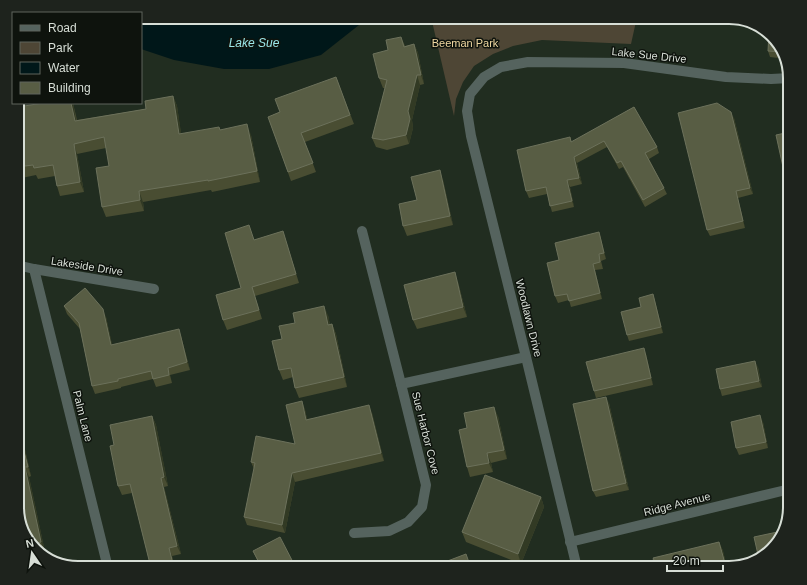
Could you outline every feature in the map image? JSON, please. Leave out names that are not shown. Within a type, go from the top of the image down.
[{"type":"street","name":"Lake Sue Drive","points":[[484,77],[501,68],[528,62],[535,62],[624,63],[726,77],[783,78]]},
{"type":"street","name":"Woodlawn Drive","points":[[484,77],[470,94],[467,111],[471,136],[575,561]]},
{"type":"street","name":"Sue Harbor Cove","points":[[354,533],[389,531],[408,522],[422,507],[426,485],[362,231]]},
{"type":"street","name":"Lakeside Drive","points":[[24,267],[154,289]]},
{"type":"street","name":"Palm Lane","points":[[34,269],[106,561]]},
{"type":"street","name":"Sue Harbor Cove","points":[[401,384],[526,357]]},
{"type":"street","name":"Ridge Avenue","points":[[570,542],[783,491]]},
{"type":"green space","name":"Beeman Park","points":[[433,24],[635,24],[631,44],[542,40],[513,46],[493,54],[474,66],[463,82],[456,99],[454,116]]},
{"type":"water","name":"Lake Sue","points":[[142,24],[360,24],[321,55],[269,69],[224,69],[174,60],[142,49]]},
{"type":"building","points":[[401,37],[404,47],[414,44],[421,75],[417,75],[408,111],[410,119],[406,135],[383,140],[372,138],[387,80],[379,78],[373,54],[388,50],[386,40]]},
{"type":"building","points":[[769,41],[776,51],[768,51]]},
{"type":"building","points":[[336,77],[350,115],[301,133],[313,163],[288,172],[268,117],[280,112],[275,99]]},
{"type":"building","points":[[173,96],[179,134],[219,127],[220,130],[247,124],[257,171],[208,181],[139,191],[140,200],[102,207],[96,168],[109,166],[104,137],[74,144],[80,182],[57,186],[53,165],[34,168],[33,165],[24,166],[24,106],[37,104],[71,104],[75,121],[146,109],[145,101]]},
{"type":"building","points":[[717,103],[731,112],[750,188],[736,191],[743,221],[707,230],[678,113]]},
{"type":"building","points":[[634,107],[657,147],[645,153],[664,188],[643,200],[621,161],[617,163],[604,141],[574,157],[579,178],[567,180],[572,201],[550,206],[546,187],[526,191],[517,150],[570,137],[571,142]]},
{"type":"building","points":[[783,134],[783,167],[776,135]]},
{"type":"building","points":[[440,170],[450,216],[403,226],[399,204],[417,200],[411,177]]},
{"type":"building","points":[[249,225],[254,240],[283,231],[296,274],[252,287],[259,310],[223,320],[216,295],[241,288],[225,233]]},
{"type":"building","points":[[599,232],[604,253],[599,254],[600,262],[593,264],[600,293],[569,301],[567,294],[555,296],[547,263],[559,260],[555,243]]},
{"type":"building","points":[[455,272],[463,307],[413,320],[404,285]]},
{"type":"building","points":[[85,288],[103,309],[111,345],[179,329],[187,362],[168,368],[169,375],[153,379],[151,371],[118,379],[118,381],[92,386],[79,323],[64,306]]},
{"type":"building","points":[[653,294],[661,327],[627,335],[621,312],[641,307],[639,298]]},
{"type":"building","points":[[324,306],[328,325],[332,324],[344,377],[295,388],[291,368],[279,370],[272,341],[282,339],[279,326],[295,323],[293,313]]},
{"type":"building","points":[[644,348],[651,378],[594,391],[586,362]]},
{"type":"building","points":[[755,361],[759,381],[720,389],[716,369]]},
{"type":"building","points":[[606,397],[626,483],[593,491],[573,404]]},
{"type":"building","points":[[302,401],[306,420],[369,405],[381,453],[292,473],[282,525],[244,517],[255,463],[251,462],[256,436],[295,444],[286,405]]},
{"type":"building","points":[[494,407],[504,450],[487,453],[489,463],[467,467],[459,430],[467,428],[464,413]]},
{"type":"building","points":[[760,415],[766,442],[736,448],[731,422]]},
{"type":"building","points":[[152,416],[164,477],[161,478],[177,546],[169,548],[172,561],[149,561],[130,484],[118,486],[110,446],[114,445],[110,425]]},
{"type":"building","points":[[24,451],[28,467],[25,467],[39,533],[31,533],[24,511]]},
{"type":"building","points":[[485,475],[541,497],[518,554],[462,532]]},
{"type":"building","points":[[776,532],[772,540],[758,552],[754,537]]},
{"type":"building","points":[[280,537],[292,561],[258,561],[253,551]]},
{"type":"building","points":[[719,542],[724,560],[649,561],[654,560],[653,558]]},
{"type":"building","points":[[466,554],[468,561],[448,561]]}]
